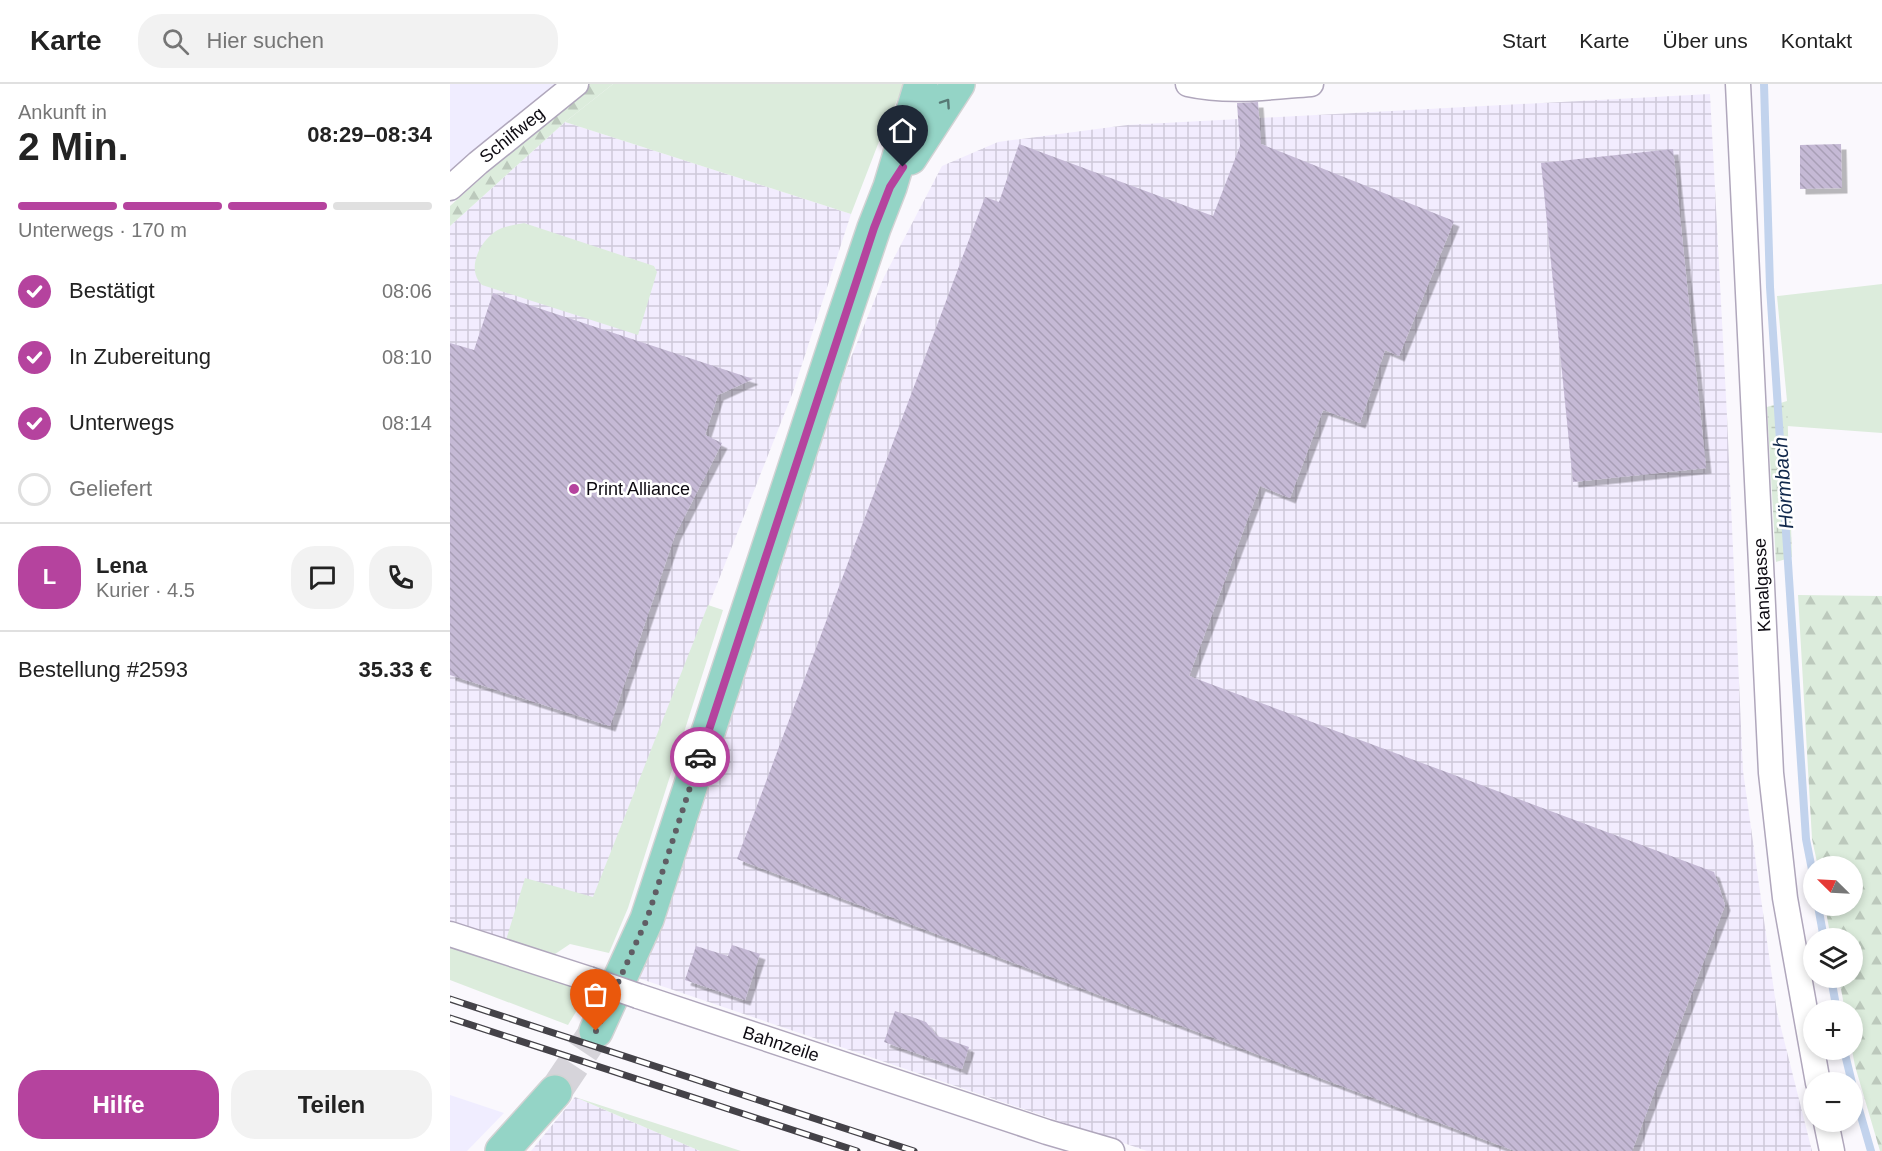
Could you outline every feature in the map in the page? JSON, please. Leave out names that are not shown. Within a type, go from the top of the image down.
[{"type":"main road","points":[[596,1031],[647,919],[849,302],[890,187],[921,84]]},
{"type":"main road","points":[[890,187],[958,84]]},
{"type":"main road","points":[[502,1151],[555,1092]]},
{"type":"street","name":"Schilfweg","points":[[450,188],[576,84]]},
{"type":"street","points":[[1188,84],[1233,89],[1311,84]]},
{"type":"street","name":"Kanalgasse","points":[[1738,84],[1771,773],[1785,898],[1816,1072]]},
{"type":"street","name":"Bahnzeile","points":[[450,934],[1047,1132],[1112,1151]]},
{"type":"street","points":[[1828,1132],[1832,1151]]},
{"type":"shaded area","points":[[450,84],[555,84],[450,175]]},
{"type":"shaded area","points":[[1710,94],[1743,771],[1777,1012],[1803,1115],[1803,1132],[1807,1132],[1812,1151],[1147,1151],[638,978],[659,928],[836,394],[884,277],[942,166],[998,142],[1127,125]]},
{"type":"shaded area","points":[[565,122],[851,214],[793,392],[593,898],[506,940],[450,921],[450,226]]},
{"type":"shaded area","points":[[450,1095],[504,1113],[467,1151],[450,1151]]},
{"type":"shaded area","points":[[575,1097],[700,1151],[531,1151]]},
{"type":"green space","points":[[586,84],[613,84],[565,122],[450,226],[450,206]]},
{"type":"green space","points":[[613,84],[905,84],[885,126],[851,214],[565,122]]},
{"type":"green space","points":[[524,223],[654,266],[657,272],[638,335],[482,285],[477,279],[475,264],[484,242],[499,229]]},
{"type":"green space","points":[[1882,284],[1882,433],[1787,426],[1787,401],[1777,296]]},
{"type":"green space","points":[[1787,401],[1792,557],[1776,562],[1767,407]]},
{"type":"green space","points":[[1798,595],[1882,596],[1882,1151],[1880,1151],[1863,1093],[1863,1072],[1857,1072],[1854,1060],[1863,1060],[1863,1000],[1843,1000],[1841,988],[1863,988],[1863,928],[1829,928],[1827,916],[1863,916],[1863,856],[1816,856],[1812,839]]},
{"type":"green space","points":[[708,605],[723,610],[628,908],[609,953],[570,944],[555,954],[506,940],[525,878],[593,897]]},
{"type":"green space","points":[[450,944],[588,992],[568,1025],[450,980]]},
{"type":"green space","points":[[575,1097],[741,1151],[700,1151]]},
{"type":"building","points":[[1258,102],[1261,144],[1454,221],[1399,356],[1385,350],[1360,423],[1323,410],[1290,498],[1260,486],[1189,676],[1714,872],[1725,905],[1632,1151],[1515,1151],[737,859],[985,197],[999,202],[1019,144],[1213,216],[1240,146],[1237,103]]},
{"type":"building","points":[[1841,144],[1842,188],[1800,189],[1800,145]]},
{"type":"building","points":[[1673,149],[1706,468],[1573,482],[1541,163]]},
{"type":"building","name":"Print Alliance","points":[[493,293],[753,379],[718,395],[705,435],[722,443],[675,535],[610,726],[450,675],[450,343],[474,350]]},
{"type":"building","points":[[732,945],[760,954],[745,1000],[685,980],[696,946],[728,956]]},
{"type":"building","points":[[895,1011],[926,1022],[937,1036],[969,1047],[962,1069],[884,1042]]},
{"type":"waterway","name":"Hörmbach","points":[[1764,84],[1770,287],[1806,839],[1809,856]]},
{"type":"waterway","name":"Hörmbach","points":[[1820,916],[1822,928]]},
{"type":"waterway","name":"Hörmbach","points":[[1833,988],[1835,1000]]},
{"type":"waterway","name":"Hörmbach","points":[[1846,1060],[1849,1072]]},
{"type":"waterway","name":"Hörmbach","points":[[1863,1123],[1871,1151]]},
{"type":"tunnel","points":[[555,1092],[596,1031]]},
{"type":"railway","points":[[450,999],[914,1151]]},
{"type":"railway","points":[[450,1018],[857,1151]]},
{"type":"way so far","points":[[596,1031],[647,919],[700,757]]},
{"type":"place","name":"Print Alliance","points":[[574,489]]},
{"type":"route","points":[[700,757],[874,228],[890,187],[903,167]]}]
